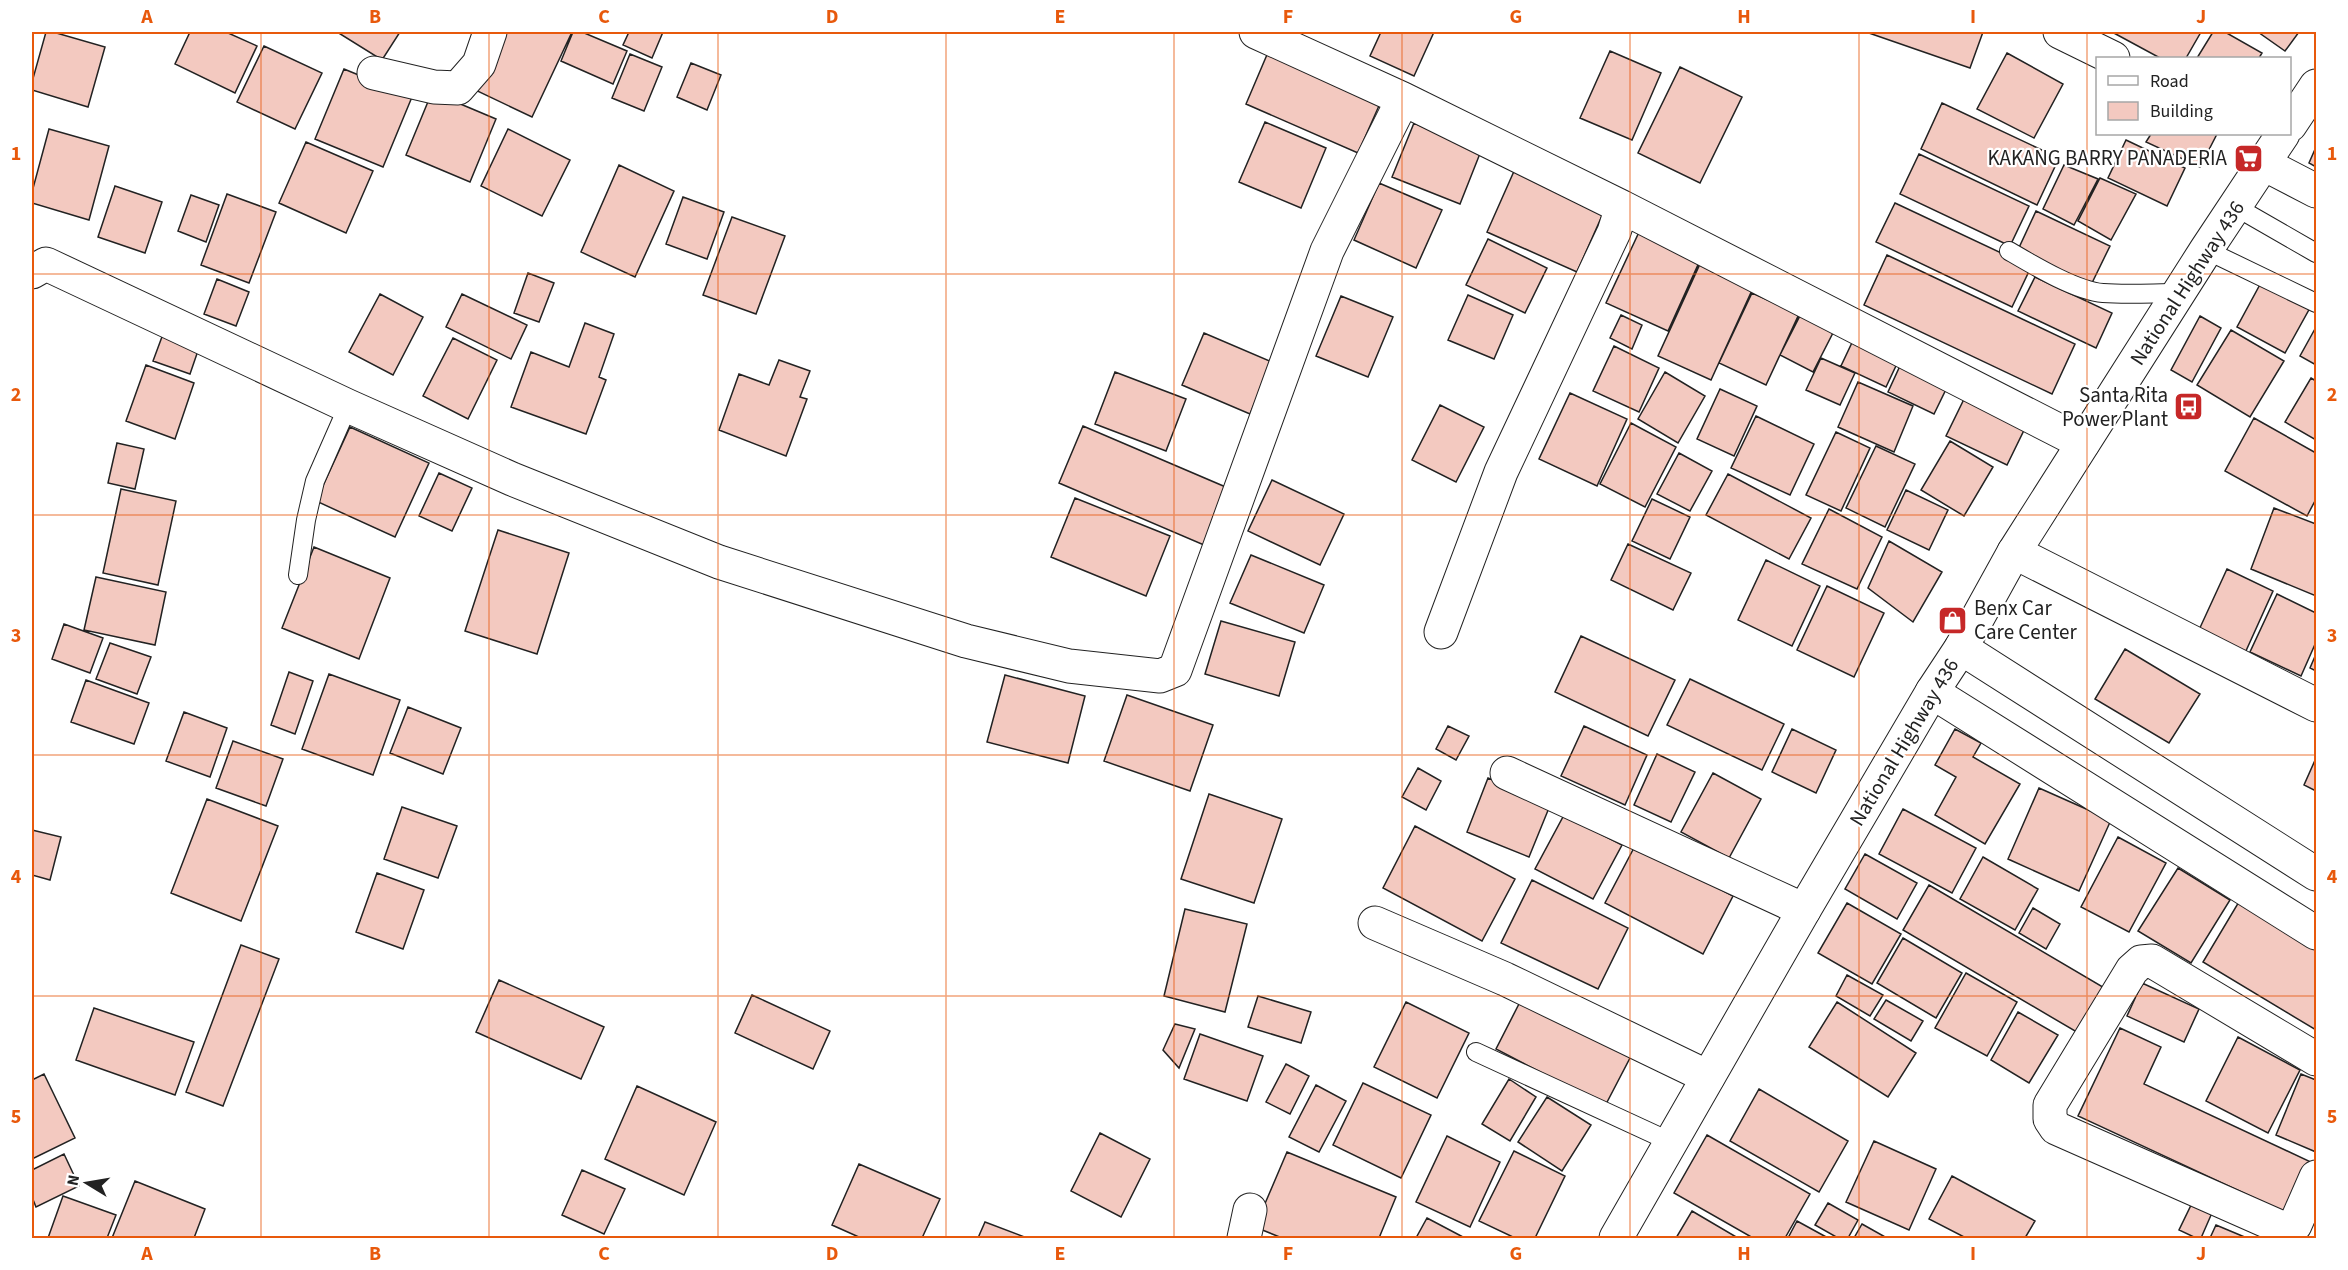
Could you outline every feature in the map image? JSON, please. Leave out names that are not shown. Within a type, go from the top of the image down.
[{"type":"street","points":[[374,73],[434,87],[458,88],[478,64],[490,32]]},
{"type":"street","points":[[1256,32],[1403,99],[1622,207],[2083,443]]},
{"type":"street","points":[[2060,32],[2111,57]]},
{"type":"street","name":"National Highway 436","points":[[2291,120],[2316,86]]},
{"type":"street","points":[[32,272],[46,264],[348,406],[512,479],[718,562],[966,641],[1069,666],[1160,676],[1175,670],[1327,251],[1403,99]]},
{"type":"street","points":[[2277,139],[2316,191]]},
{"type":"street","name":"National Highway 436","points":[[1616,1239],[1804,910],[1932,692],[1961,648],[2014,552],[2206,250],[2236,207],[2277,139]]},
{"type":"street","points":[[1441,632],[1501,472],[1614,232],[1622,207]]},
{"type":"street","points":[[2014,552],[2316,705]]},
{"type":"street","points":[[1961,648],[2316,874]]},
{"type":"street","points":[[1932,692],[2316,933]]},
{"type":"street","points":[[1507,773],[1804,910]]},
{"type":"street","points":[[1375,923],[1505,979],[1708,1077]]},
{"type":"street","points":[[2316,1059],[2152,961],[2141,962],[2132,970],[2050,1105],[2050,1119],[2056,1128],[2280,1227],[2289,1228],[2295,1225],[2316,1177]]},
{"type":"lane","points":[[2236,207],[2316,253]]},
{"type":"lane","points":[[2206,250],[2316,303]]},
{"type":"lane","points":[[2009,251],[2037,268],[2087,290],[2102,293],[2179,293]]},
{"type":"lane","points":[[298,575],[306,520],[315,481],[348,406]]},
{"type":"lane","points":[[1476,1052],[1671,1142]]},
{"type":"building","points":[[46,32],[105,47],[88,107],[32,90],[32,82]]},
{"type":"building","points":[[190,32],[226,32],[257,46],[235,93],[175,64]]},
{"type":"building","points":[[337,32],[400,32],[382,60]]},
{"type":"building","points":[[498,32],[572,32],[532,117],[471,88]]},
{"type":"building","points":[[573,32],[582,32],[627,51],[613,84],[561,61]]},
{"type":"building","points":[[629,32],[663,32],[652,58],[623,45]]},
{"type":"building","points":[[1381,32],[1434,32],[1414,76],[1370,56]]},
{"type":"building","points":[[1866,32],[1983,32],[1970,68]]},
{"type":"building","points":[[2112,32],[2201,32],[2187,57],[2158,57]]},
{"type":"building","points":[[2213,32],[2225,32],[2262,53],[2260,57],[2198,57]]},
{"type":"building","points":[[2258,32],[2299,32],[2285,51]]},
{"type":"building","points":[[264,46],[322,73],[295,129],[237,102]]},
{"type":"building","points":[[1269,50],[1382,99],[1358,153],[1246,104]]},
{"type":"building","points":[[1610,51],[1661,73],[1632,140],[1580,118]]},
{"type":"building","points":[[2007,53],[2063,84],[2034,138],[1977,109]]},
{"type":"building","points":[[630,54],[662,67],[644,111],[612,98]]},
{"type":"building","points":[[691,63],[721,75],[707,110],[677,97]]},
{"type":"building","points":[[1680,67],[1742,97],[1700,183],[1638,153]]},
{"type":"building","points":[[344,69],[412,97],[383,167],[315,139]]},
{"type":"building","points":[[432,92],[496,119],[470,182],[406,155]]},
{"type":"building","points":[[1942,103],[2059,158],[2037,205],[1921,149]]},
{"type":"building","points":[[1265,122],[1326,148],[1301,208],[1239,182]]},
{"type":"building","points":[[1414,123],[1481,151],[1460,204],[1392,177]]},
{"type":"building","points":[[49,129],[109,146],[89,220],[32,203],[32,192]]},
{"type":"building","points":[[508,129],[570,160],[542,216],[481,186]]},
{"type":"building","points":[[2150,135],[2216,135],[2200,167],[2146,142]]},
{"type":"building","points":[[2126,140],[2185,168],[2167,206],[2108,178]]},
{"type":"building","points":[[306,142],[373,171],[346,233],[279,203]]},
{"type":"building","points":[[2316,147],[2316,167],[2309,163]]},
{"type":"building","points":[[1919,154],[2029,206],[2010,246],[1900,194]]},
{"type":"building","points":[[619,165],[674,191],[635,277],[581,252]]},
{"type":"building","points":[[2064,165],[2098,179],[2074,225],[2043,209]]},
{"type":"building","points":[[1515,169],[1605,209],[1577,272],[1487,232]]},
{"type":"building","points":[[2100,178],[2136,194],[2111,240],[2078,221]]},
{"type":"building","points":[[1379,183],[1442,210],[1416,268],[1354,240]]},
{"type":"building","points":[[115,186],[162,202],[145,253],[98,237]]},
{"type":"building","points":[[227,194],[276,212],[249,283],[201,265]]},
{"type":"building","points":[[191,195],[219,205],[206,242],[178,231]]},
{"type":"building","points":[[683,197],[724,212],[707,259],[666,244]]},
{"type":"building","points":[[1895,203],[2031,267],[2012,307],[1876,242]]},
{"type":"building","points":[[2036,211],[2110,246],[2090,287],[2017,252]]},
{"type":"building","points":[[732,217],[785,236],[756,314],[703,295]]},
{"type":"building","points":[[1640,230],[1701,258],[1668,331],[1606,303]]},
{"type":"building","points":[[1488,239],[1547,268],[1525,313],[1466,285]]},
{"type":"building","points":[[1887,255],[2075,344],[2052,394],[1864,305]]},
{"type":"building","points":[[1700,264],[1753,288],[1711,380],[1658,356]]},
{"type":"building","points":[[528,273],[554,283],[539,322],[514,313]]},
{"type":"building","points":[[2035,277],[2112,313],[2096,348],[2018,311]]},
{"type":"building","points":[[217,279],[249,292],[236,326],[204,314]]},
{"type":"building","points":[[2263,279],[2311,306],[2285,353],[2237,327]]},
{"type":"building","points":[[1752,293],[1799,314],[1766,385],[1719,363]]},
{"type":"building","points":[[380,294],[423,317],[393,375],[349,352]]},
{"type":"building","points":[[462,294],[527,325],[511,359],[446,327]]},
{"type":"building","points":[[1468,295],[1513,315],[1494,359],[1448,340]]},
{"type":"building","points":[[1341,296],[1393,317],[1368,377],[1316,356]]},
{"type":"building","points":[[1805,306],[1838,323],[1813,372],[1780,355]]},
{"type":"building","points":[[1621,315],[1642,325],[1632,349],[1610,338]]},
{"type":"building","points":[[2200,316],[2221,328],[2192,382],[2171,370]]},
{"type":"building","points":[[585,323],[614,334],[599,377],[606,380],[586,434],[511,407],[531,352],[569,367]]},
{"type":"building","points":[[166,326],[202,339],[190,374],[153,361]]},
{"type":"building","points":[[2316,327],[2316,365],[2300,356]]},
{"type":"building","points":[[2231,330],[2284,361],[2250,417],[2197,385]]},
{"type":"building","points":[[1857,332],[1902,353],[1886,387],[1841,366]]},
{"type":"building","points":[[1204,333],[1272,362],[1250,414],[1182,385]]},
{"type":"building","points":[[453,338],[497,360],[468,419],[423,396]]},
{"type":"building","points":[[1614,346],[1659,368],[1639,412],[1593,391]]},
{"type":"building","points":[[1905,355],[1952,377],[1934,414],[1888,392]]},
{"type":"building","points":[[1821,358],[1855,373],[1840,405],[1806,390]]},
{"type":"building","points":[[779,360],[810,371],[800,397],[807,399],[786,456],[719,430],[739,374],[769,385]]},
{"type":"building","points":[[146,365],[194,383],[175,439],[126,421]]},
{"type":"building","points":[[1115,372],[1186,399],[1166,451],[1095,424]]},
{"type":"building","points":[[1665,372],[1705,396],[1678,443],[1638,419]]},
{"type":"building","points":[[2311,378],[2316,381],[2316,440],[2285,422]]},
{"type":"building","points":[[1858,382],[1913,406],[1894,452],[1838,427]]},
{"type":"building","points":[[1720,389],[1757,406],[1734,456],[1697,439]]},
{"type":"building","points":[[1570,393],[1627,419],[1597,486],[1539,459]]},
{"type":"building","points":[[1967,393],[2028,422],[2007,465],[1946,436]]},
{"type":"building","points":[[1440,405],[1484,427],[1456,482],[1412,460]]},
{"type":"building","points":[[1756,416],[1814,444],[1790,495],[1731,468]]},
{"type":"building","points":[[2254,418],[2316,453],[2316,499],[2307,516],[2225,471]]},
{"type":"building","points":[[1631,423],[1676,447],[1645,507],[1600,484]]},
{"type":"building","points":[[1083,426],[1235,491],[1211,548],[1059,483]]},
{"type":"building","points":[[350,427],[429,463],[395,537],[316,501]]},
{"type":"building","points":[[1836,432],[1870,448],[1841,511],[1806,495]]},
{"type":"building","points":[[1950,441],[1993,467],[1964,516],[1921,490]]},
{"type":"building","points":[[117,443],[144,449],[135,489],[108,483]]},
{"type":"building","points":[[1876,446],[1915,464],[1885,527],[1846,508]]},
{"type":"building","points":[[1679,453],[1712,471],[1690,511],[1657,494]]},
{"type":"building","points":[[439,473],[472,488],[452,531],[419,516]]},
{"type":"building","points":[[1728,474],[1811,518],[1789,559],[1706,515]]},
{"type":"building","points":[[1272,480],[1344,514],[1320,565],[1248,531]]},
{"type":"building","points":[[121,489],[176,501],[158,585],[103,573]]},
{"type":"building","points":[[1906,490],[1948,510],[1929,550],[1887,530]]},
{"type":"building","points":[[1075,498],[1170,536],[1146,596],[1051,557]]},
{"type":"building","points":[[1652,499],[1690,517],[1670,559],[1632,541]]},
{"type":"building","points":[[2274,508],[2316,524],[2316,596],[2251,569]]},
{"type":"building","points":[[1829,509],[1882,537],[1857,589],[1802,564]]},
{"type":"building","points":[[498,530],[569,553],[537,654],[465,631]]},
{"type":"building","points":[[1889,541],[1942,572],[1913,622],[1868,588]]},
{"type":"building","points":[[1628,544],[1691,573],[1673,610],[1611,580]]},
{"type":"building","points":[[314,547],[390,578],[359,659],[282,628]]},
{"type":"building","points":[[1251,555],[1324,585],[1304,633],[1230,603]]},
{"type":"building","points":[[1766,560],[1820,586],[1792,646],[1738,620]]},
{"type":"building","points":[[2227,569],[2273,591],[2245,653],[2198,632]]},
{"type":"building","points":[[96,577],[166,592],[155,645],[84,630]]},
{"type":"building","points":[[1827,586],[1884,613],[1854,677],[1797,650]]},
{"type":"building","points":[[2277,594],[2316,613],[2316,642],[2301,676],[2250,652]]},
{"type":"building","points":[[1221,621],[1295,642],[1279,696],[1205,674]]},
{"type":"building","points":[[64,624],[103,638],[90,673],[52,659]]},
{"type":"building","points":[[1581,636],[1675,680],[1648,736],[1555,692]]},
{"type":"building","points":[[110,643],[151,657],[137,694],[96,679]]},
{"type":"building","points":[[2125,649],[2200,694],[2169,743],[2095,699]]},
{"type":"building","points":[[2316,654],[2316,671],[2310,668]]},
{"type":"building","points":[[289,672],[313,681],[295,734],[271,725]]},
{"type":"building","points":[[329,674],[400,700],[373,775],[302,749]]},
{"type":"building","points":[[1005,675],[1085,696],[1068,763],[987,742]]},
{"type":"building","points":[[1690,679],[1784,724],[1762,770],[1667,725]]},
{"type":"building","points":[[86,680],[149,703],[134,744],[71,722]]},
{"type":"building","points":[[1127,695],[1213,725],[1190,791],[1104,761]]},
{"type":"building","points":[[408,707],[461,728],[443,774],[390,753]]},
{"type":"building","points":[[184,712],[227,728],[210,777],[166,761]]},
{"type":"building","points":[[1448,726],[1469,736],[1456,760],[1436,749]]},
{"type":"building","points":[[1584,726],[1647,755],[1625,805],[1561,776]]},
{"type":"building","points":[[1792,729],[1836,750],[1816,793],[1772,772]]},
{"type":"building","points":[[1955,729],[1981,743],[1973,757],[2020,784],[1985,844],[1935,815],[1956,777],[1935,765]]},
{"type":"building","points":[[233,741],[283,759],[266,806],[216,788]]},
{"type":"building","points":[[1657,754],[1695,772],[1671,822],[1634,805]]},
{"type":"building","points":[[2316,758],[2316,791],[2304,785]]},
{"type":"building","points":[[1418,768],[1441,781],[1426,810],[1402,797]]},
{"type":"building","points":[[1713,773],[1761,799],[1729,858],[1681,832]]},
{"type":"building","points":[[1488,778],[1551,803],[1529,857],[1467,832]]},
{"type":"building","points":[[2039,788],[2111,820],[2079,891],[2008,859]]},
{"type":"building","points":[[1209,794],[1282,819],[1254,903],[1181,879]]},
{"type":"building","points":[[207,799],[278,826],[241,921],[171,893]]},
{"type":"building","points":[[402,807],[457,826],[438,878],[384,859]]},
{"type":"building","points":[[1903,809],[1976,848],[1952,893],[1879,854]]},
{"type":"building","points":[[1564,815],[1622,845],[1593,899],[1535,869]]},
{"type":"building","points":[[1415,826],[1515,879],[1482,941],[1383,888]]},
{"type":"building","points":[[32,830],[61,837],[50,880],[32,875]]},
{"type":"building","points":[[2118,837],[2166,863],[2129,932],[2081,907]]},
{"type":"building","points":[[1636,844],[1733,896],[1703,954],[1605,903]]},
{"type":"building","points":[[1865,854],[1917,883],[1897,919],[1845,889]]},
{"type":"building","points":[[1983,857],[2038,889],[2015,930],[1960,899]]},
{"type":"building","points":[[2178,868],[2230,900],[2191,963],[2138,931]]},
{"type":"building","points":[[377,873],[424,890],[403,949],[356,932]]},
{"type":"building","points":[[1532,880],[1628,928],[1598,989],[1501,943]]},
{"type":"building","points":[[1929,885],[2113,993],[2087,1038],[1903,930]]},
{"type":"building","points":[[2240,900],[2316,947],[2316,1030],[2203,962]]},
{"type":"building","points":[[1847,903],[1901,934],[1872,984],[1818,953]]},
{"type":"building","points":[[2033,908],[2060,924],[2046,949],[2019,933]]},
{"type":"building","points":[[1185,909],[1247,924],[1225,1012],[1164,996]]},
{"type":"building","points":[[1903,938],[1962,973],[1936,1018],[1877,983]]},
{"type":"building","points":[[241,945],[279,959],[223,1106],[186,1092]]},
{"type":"building","points":[[1966,973],[2017,1002],[1987,1056],[1935,1028]]},
{"type":"building","points":[[1847,975],[1883,995],[1870,1016],[1836,996]]},
{"type":"building","points":[[499,980],[604,1027],[581,1079],[476,1032]]},
{"type":"building","points":[[2142,983],[2199,1009],[2184,1042],[2127,1016]]},
{"type":"building","points":[[752,995],[830,1031],[813,1069],[735,1033]]},
{"type":"building","points":[[1258,996],[1311,1012],[1301,1043],[1248,1027]]},
{"type":"building","points":[[1522,998],[1631,1056],[1605,1106],[1496,1049]]},
{"type":"building","points":[[1886,1000],[1923,1021],[1911,1041],[1874,1019]]},
{"type":"building","points":[[1406,1002],[1469,1033],[1437,1098],[1374,1067]]},
{"type":"building","points":[[1837,1002],[1916,1053],[1888,1097],[1809,1047]]},
{"type":"building","points":[[94,1008],[194,1042],[175,1095],[76,1060]]},
{"type":"building","points":[[2018,1012],[2058,1035],[2029,1083],[1991,1060]]},
{"type":"building","points":[[1175,1024],[1195,1029],[1179,1068],[1163,1050]]},
{"type":"building","points":[[2120,1028],[2161,1047],[2144,1084],[2313,1163],[2289,1214],[2078,1116]]},
{"type":"building","points":[[1200,1034],[1263,1056],[1247,1101],[1184,1079]]},
{"type":"building","points":[[2238,1037],[2300,1070],[2268,1133],[2206,1101]]},
{"type":"building","points":[[1286,1064],[1309,1076],[1290,1114],[1266,1102]]},
{"type":"building","points":[[44,1074],[75,1138],[32,1159],[32,1080]]},
{"type":"building","points":[[2301,1074],[2316,1080],[2316,1152],[2276,1135]]},
{"type":"building","points":[[1509,1079],[1536,1097],[1510,1141],[1482,1124]]},
{"type":"building","points":[[1363,1083],[1431,1115],[1401,1178],[1333,1145]]},
{"type":"building","points":[[1316,1085],[1346,1101],[1319,1152],[1289,1137]]},
{"type":"building","points":[[637,1086],[716,1122],[684,1195],[605,1159]]},
{"type":"building","points":[[1759,1089],[1848,1141],[1819,1192],[1730,1141]]},
{"type":"building","points":[[1547,1097],[1591,1125],[1562,1171],[1518,1142]]},
{"type":"building","points":[[1100,1133],[1150,1159],[1121,1217],[1071,1191]]},
{"type":"building","points":[[1707,1135],[1810,1194],[1785,1238],[1753,1238],[1674,1193]]},
{"type":"building","points":[[1447,1136],[1500,1162],[1470,1227],[1416,1202]]},
{"type":"building","points":[[1874,1141],[1936,1169],[1909,1230],[1846,1202]]},
{"type":"building","points":[[1514,1151],[1565,1176],[1535,1238],[1515,1238],[1479,1221]]},
{"type":"building","points":[[1287,1152],[1396,1197],[1379,1238],[1282,1238],[1255,1227]]},
{"type":"building","points":[[64,1154],[79,1186],[36,1207],[32,1197],[32,1170]]},
{"type":"building","points":[[859,1164],[940,1199],[922,1238],[861,1238],[832,1225]]},
{"type":"building","points":[[582,1170],[625,1189],[604,1234],[562,1215]]},
{"type":"building","points":[[1952,1176],[2035,1221],[2025,1238],[1966,1238],[1929,1219]]},
{"type":"building","points":[[135,1181],[205,1209],[194,1238],[112,1238]]},
{"type":"building","points":[[63,1196],[116,1215],[107,1238],[48,1238]]},
{"type":"building","points":[[2195,1197],[2215,1206],[2201,1238],[2179,1230]]},
{"type":"building","points":[[1828,1203],[1858,1220],[1848,1238],[1838,1238],[1815,1225]]},
{"type":"building","points":[[1692,1211],[1738,1238],[1676,1238]]},
{"type":"building","points":[[1427,1218],[1463,1237],[1416,1238]]},
{"type":"building","points":[[1797,1221],[1828,1238],[1788,1238]]},
{"type":"building","points":[[985,1222],[1027,1238],[978,1238]]},
{"type":"building","points":[[1862,1224],[1887,1238],[1854,1238]]},
{"type":"building","points":[[2216,1225],[2247,1238],[2210,1238]]},
{"type":"place","name":"KAKANG BARRY PANADERIA","points":[[2248,158]]},
{"type":"place","name":"Santa Rita Power Plant","points":[[2189,407]]},
{"type":"place","name":"Benx Car Care Center","points":[[1953,620]]}]
